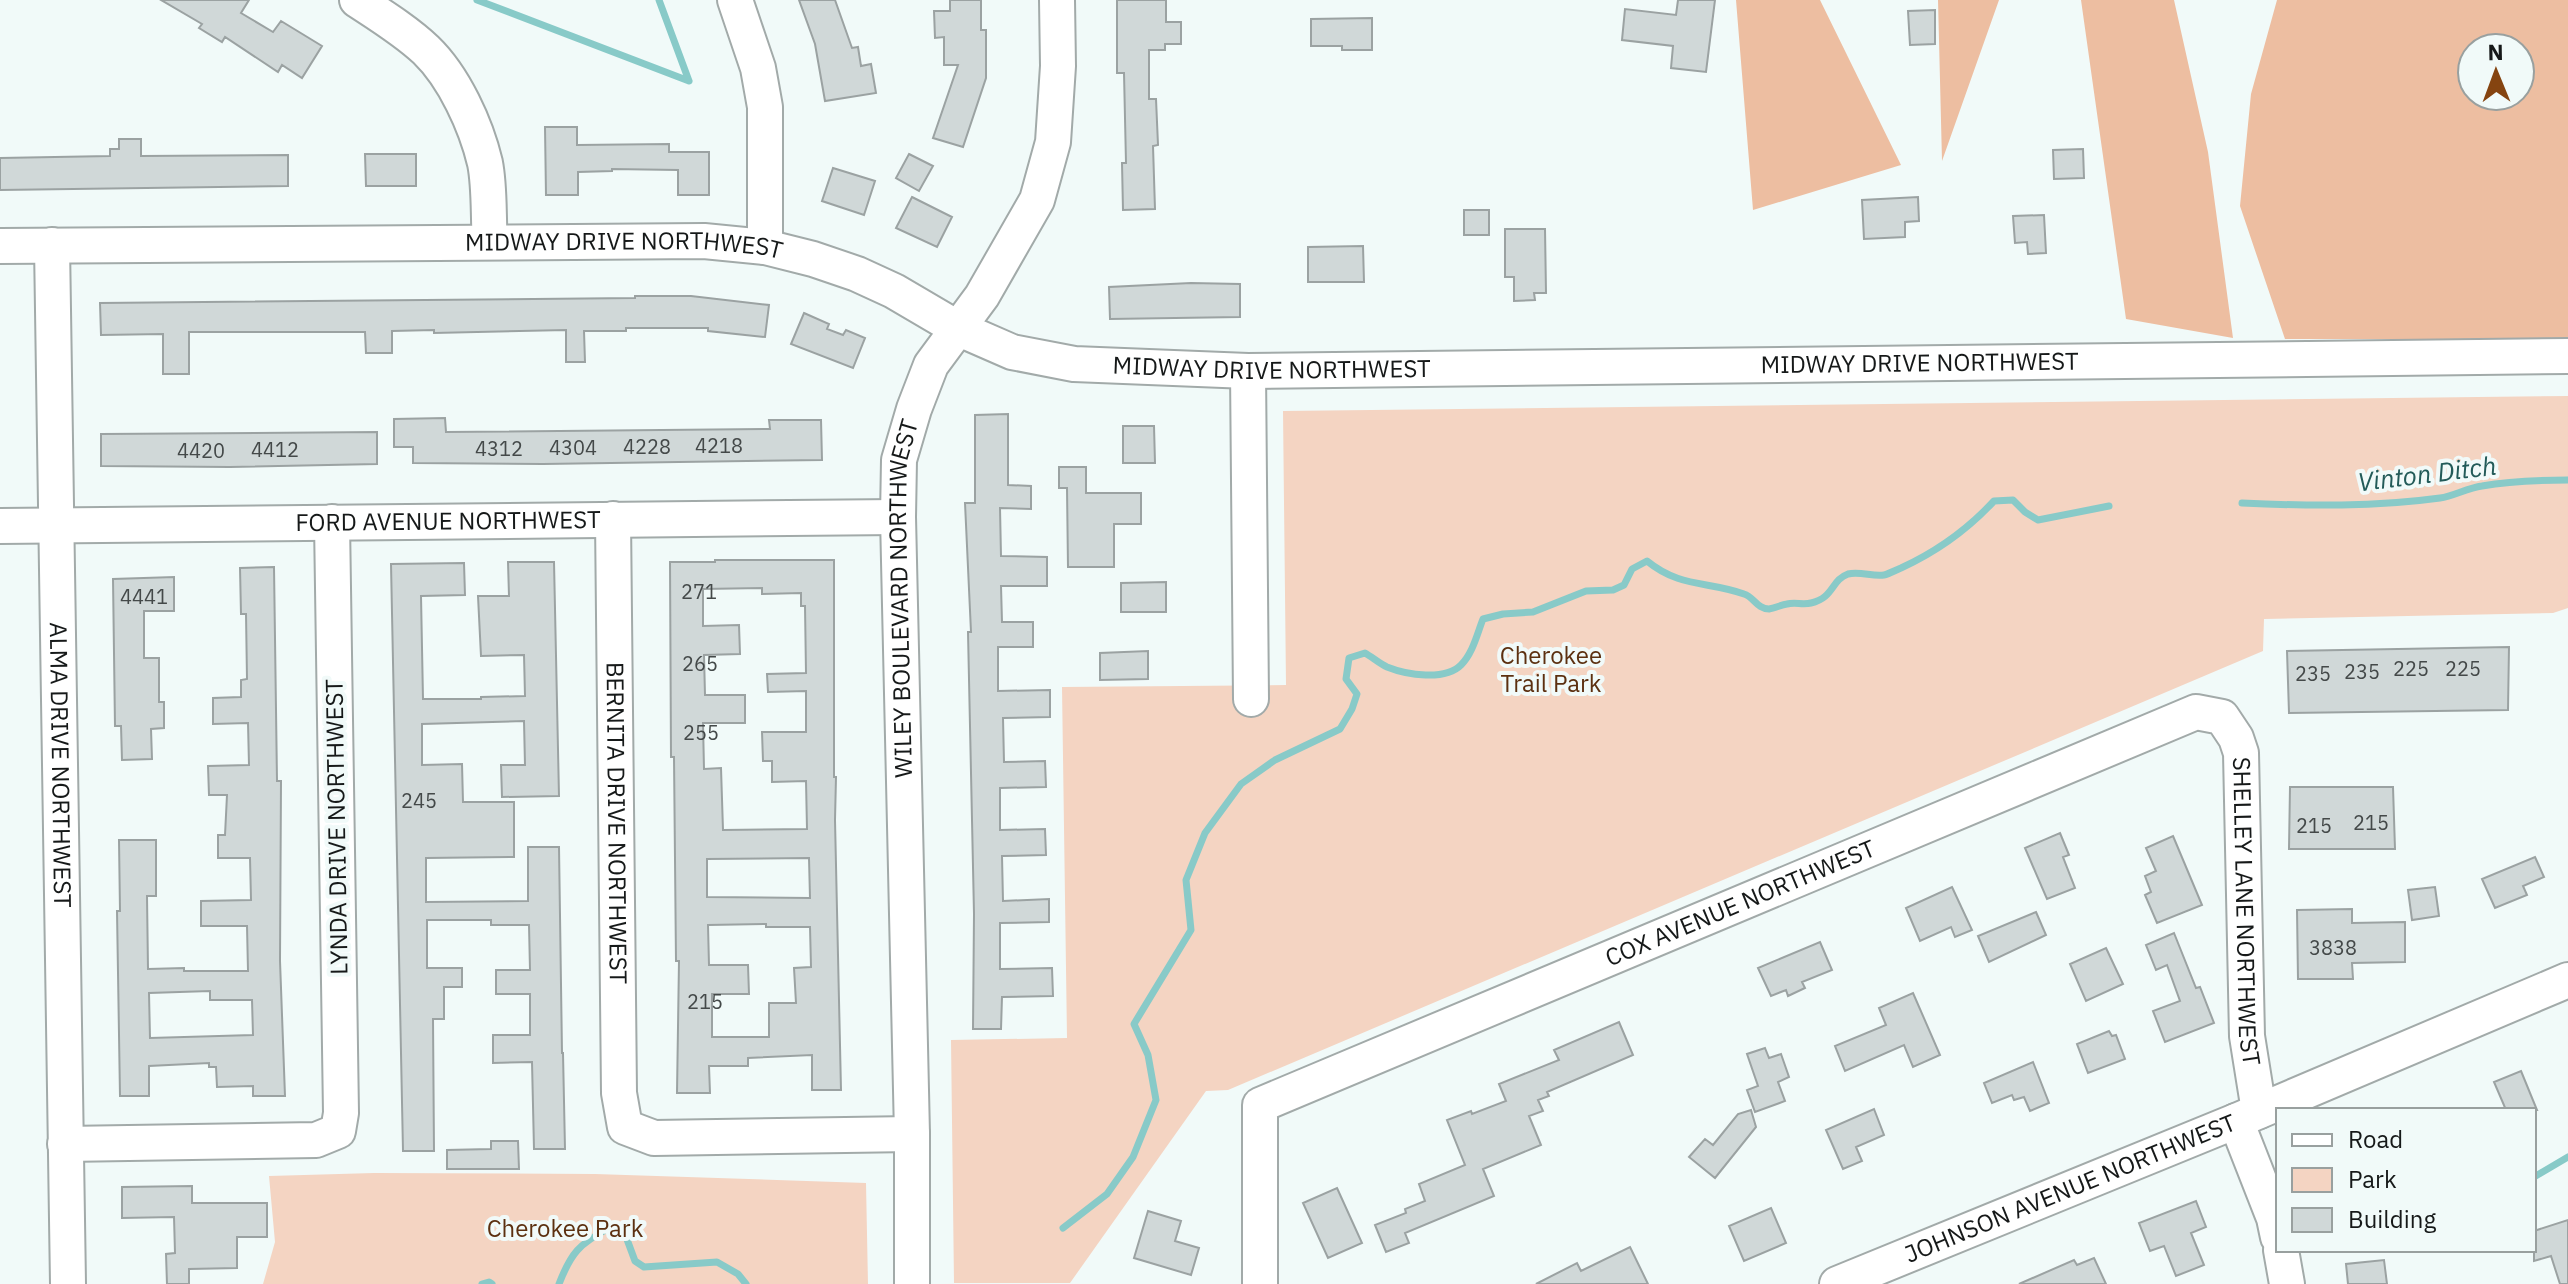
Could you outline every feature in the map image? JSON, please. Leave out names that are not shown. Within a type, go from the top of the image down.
[{"type":"street","points":[[357,0],[427,50],[454,85],[470,119],[485,164],[490,242]]},
{"type":"street","points":[[735,0],[758,68],[765,107],[765,247]]},
{"type":"street","name":"WILEY BOULEVARD NORTHWEST","points":[[912,1284],[899,460],[931,365],[982,296],[1037,200],[1053,142],[1058,66],[1057,0]]},
{"type":"street","name":"MIDWAY DRIVE NORTHWEST","points":[[0,246],[704,241],[765,247],[857,274],[894,291],[957,328],[1012,352],[1074,364],[1248,371],[2568,356]]},
{"type":"street","name":"ALMA DRIVE NORTHWEST","points":[[52,245],[68,1284]]},
{"type":"street","points":[[1248,371],[1251,699]]},
{"type":"street","name":"FORD AVENUE NORTHWEST","points":[[0,526],[898,517]]},
{"type":"street","name":"BERNITA DRIVE NORTHWEST","points":[[613,519],[619,1093],[625,1127],[654,1138],[912,1134]]},
{"type":"street","name":"LYNDA DRIVE NORTHWEST","points":[[65,1144],[316,1140],[338,1131],[341,1113],[332,522]]},
{"type":"street","name":"COX AVENUE NORTHWEST","points":[[1260,1284],[1260,1105],[2196,712],[2222,717]]},
{"type":"street","name":"SHELLEY LANE NORTHWEST","points":[[2222,717],[2236,738],[2241,753],[2247,1116],[2276,1228]]},
{"type":"street","name":"JOHNSON AVENUE NORTHWEST","points":[[1856,1280],[2568,980]]},
{"type":"street","points":[[2281,1252],[2287,1284]]},
{"type":"green space","name":"Cherokee Trail Park","points":[[2568,396],[2568,608],[2553,613],[2264,619],[2263,651],[1228,1090],[1206,1091],[1070,1283],[954,1283],[951,1040],[1067,1038],[1062,687],[1286,685],[1283,411]]},
{"type":"green space","name":"Cherokee Park","points":[[595,1174],[866,1183],[868,1284],[263,1284],[275,1242],[269,1176]]},
{"type":"shaded area","points":[[1736,0],[1820,0],[1901,165],[1753,210]]},
{"type":"shaded area","points":[[1938,0],[1999,0],[1942,161]]},
{"type":"shaded area","points":[[2081,0],[2174,0],[2208,152],[2233,338],[2126,319]]},
{"type":"shaded area","points":[[2277,0],[2568,0],[2568,339],[2285,339],[2240,206],[2251,94]]},
{"type":"building","points":[[161,0],[249,0],[241,13],[273,32],[281,21],[322,46],[302,78],[282,65],[278,72],[225,37],[222,42],[199,28],[202,24]]},
{"type":"building","points":[[799,0],[835,0],[852,48],[858,47],[861,66],[871,64],[876,93],[825,101],[815,44]]},
{"type":"building","points":[[950,0],[981,0],[981,30],[986,30],[986,78],[963,147],[933,138],[958,65],[944,65],[944,37],[935,38],[934,11],[950,11]]},
{"type":"building","points":[[1117,0],[1166,0],[1166,22],[1181,22],[1181,44],[1165,44],[1165,50],[1149,50],[1149,99],[1156,99],[1158,145],[1153,146],[1155,209],[1123,210],[1122,163],[1126,163],[1124,73],[1117,73]]},
{"type":"building","points":[[1678,0],[1715,0],[1706,72],[1671,68],[1673,46],[1622,40],[1625,9],[1676,15]]},
{"type":"building","points":[[1935,10],[1935,44],[1910,45],[1908,11]]},
{"type":"building","points":[[1372,18],[1372,50],[1311,46],[1311,19]]},
{"type":"building","points":[[545,127],[577,127],[577,145],[669,144],[669,152],[709,152],[709,195],[678,195],[678,170],[612,169],[578,172],[578,195],[546,195]]},
{"type":"building","points":[[119,139],[141,139],[141,156],[288,155],[288,186],[0,190],[0,158],[110,156],[110,149],[119,149]]},
{"type":"building","points":[[2083,149],[2084,178],[2054,179],[2053,150]]},
{"type":"building","points":[[365,154],[416,154],[416,186],[366,186]]},
{"type":"building","points":[[909,154],[933,166],[919,191],[896,178]]},
{"type":"building","points":[[833,168],[875,181],[864,215],[822,201]]},
{"type":"building","points":[[912,197],[952,217],[937,247],[896,228]]},
{"type":"building","points":[[1918,197],[1919,221],[1905,222],[1905,237],[1864,239],[1862,200]]},
{"type":"building","points":[[1464,210],[1489,210],[1489,235],[1464,235]]},
{"type":"building","points":[[2044,215],[2046,253],[2028,254],[2027,242],[2015,243],[2013,216]]},
{"type":"building","points":[[1505,229],[1545,229],[1546,293],[1534,293],[1535,300],[1514,301],[1514,277],[1505,277]]},
{"type":"building","points":[[1363,246],[1364,282],[1308,282],[1308,247]]},
{"type":"building","points":[[1240,284],[1240,317],[1110,319],[1109,287]]},
{"type":"building","points":[[691,296],[769,305],[765,337],[708,331],[708,328],[584,331],[585,362],[566,362],[566,330],[392,331],[392,353],[366,353],[365,332],[189,332],[189,374],[163,374],[163,334],[101,335],[100,303]]},
{"type":"building","points":[[804,313],[829,324],[827,329],[843,335],[846,330],[865,338],[853,368],[791,344]]},
{"type":"building","points":[[1008,414],[1008,485],[1031,486],[1031,509],[1000,508],[1001,556],[1047,557],[1047,586],[1001,586],[1002,622],[1033,622],[1033,647],[998,647],[998,691],[1050,690],[1050,717],[1003,718],[1004,762],[1045,761],[1046,787],[1000,788],[1000,830],[1045,829],[1046,855],[1002,856],[1003,901],[1049,899],[1049,922],[1000,923],[1000,969],[1052,968],[1053,996],[1002,997],[1001,1029],[973,1029],[974,914],[968,632],[971,632],[965,503],[975,503],[975,415]]},
{"type":"building","points":[[445,418],[446,432],[770,429],[769,420],[821,420],[822,460],[413,463],[413,447],[394,447],[394,419]]},
{"type":"building","points":[[1123,426],[1154,426],[1155,463],[1123,463]]},
{"type":"building","points":[[377,432],[377,464],[101,466],[101,434]]},
{"type":"building","points":[[1059,467],[1086,467],[1086,493],[1141,493],[1141,524],[1114,524],[1114,567],[1068,567],[1067,488],[1059,488]]},
{"type":"building","points":[[834,560],[834,777],[841,1090],[812,1090],[812,1055],[748,1058],[748,1066],[709,1066],[710,1093],[677,1093],[679,961],[676,961],[674,757],[671,757],[670,562]],"holes":[[[762,588],[762,594],[801,593],[801,606],[805,606],[806,673],[767,674],[768,692],[806,691],[806,732],[762,732],[763,761],[772,761],[772,782],[806,781],[807,829],[723,830],[721,768],[704,769],[703,723],[745,723],[745,695],[705,695],[704,655],[740,654],[739,625],[703,626],[703,589]],[[809,858],[810,898],[707,897],[707,859]],[[708,925],[810,927],[811,967],[794,968],[796,1003],[769,1003],[769,1037],[712,1037],[712,994],[749,994],[748,965],[709,965]]]},
{"type":"building","points":[[508,562],[554,562],[559,796],[502,797],[501,765],[525,765],[524,721],[422,724],[422,765],[462,764],[463,802],[514,802],[514,857],[426,858],[426,902],[528,901],[528,847],[559,847],[565,1149],[534,1149],[532,1062],[493,1063],[493,1035],[530,1035],[530,994],[496,994],[496,970],[530,970],[529,925],[491,925],[491,920],[427,920],[427,968],[462,968],[462,987],[444,987],[444,1019],[433,1019],[434,1151],[403,1151],[391,564],[464,563],[465,595],[421,596],[423,699],[481,699],[525,696],[524,655],[481,656],[478,596],[509,596]]},
{"type":"building","points":[[274,567],[277,781],[281,781],[280,961],[285,1096],[253,1096],[253,1086],[217,1087],[216,1067],[209,1067],[209,1063],[149,1066],[149,1096],[120,1096],[119,840],[156,840],[156,896],[147,896],[148,969],[248,971],[247,926],[201,926],[201,901],[251,900],[250,858],[218,858],[218,835],[225,835],[227,795],[209,795],[208,766],[249,765],[248,723],[213,724],[213,698],[241,697],[241,680],[247,679],[246,614],[241,614],[240,568]],"holes":[[[210,991],[210,1000],[252,1000],[253,1035],[150,1038],[149,993]]]},
{"type":"building","points":[[174,577],[174,611],[144,611],[144,658],[159,658],[159,702],[164,702],[164,728],[151,729],[152,759],[122,760],[121,726],[115,726],[113,579]]},
{"type":"building","points":[[1166,582],[1166,612],[1121,612],[1121,583]]},
{"type":"building","points":[[2509,647],[2508,710],[2289,713],[2287,651]]},
{"type":"building","points":[[1148,651],[1148,679],[1100,680],[1100,653]]},
{"type":"building","points":[[2290,787],[2393,787],[2395,849],[2289,849]]},
{"type":"building","points":[[2060,833],[2069,855],[2063,857],[2075,888],[2047,899],[2025,848]]},
{"type":"building","points":[[2173,836],[2202,905],[2157,923],[2145,895],[2151,892],[2145,876],[2156,871],[2146,848]]},
{"type":"building","points":[[2535,857],[2544,877],[2523,886],[2527,895],[2495,908],[2482,879]]},
{"type":"building","points":[[1952,887],[1972,930],[1955,937],[1951,927],[1920,941],[1906,908]]},
{"type":"building","points":[[2435,887],[2439,916],[2412,920],[2408,890]]},
{"type":"building","points":[[2352,909],[2352,923],[2405,922],[2405,962],[2352,963],[2353,979],[2298,979],[2297,910]]},
{"type":"building","points":[[2036,912],[2046,935],[1989,962],[1978,936]]},
{"type":"building","points":[[2174,933],[2214,1023],[2165,1042],[2153,1011],[2180,1001],[2167,965],[2156,970],[2146,945]]},
{"type":"building","points":[[1820,942],[1832,970],[1802,982],[1805,988],[1788,996],[1786,990],[1771,996],[1758,968]]},
{"type":"building","points":[[2106,948],[2123,984],[2086,1001],[2070,964]]},
{"type":"building","points":[[1913,993],[1940,1055],[1913,1067],[1904,1045],[1845,1071],[1835,1046],[1886,1025],[1879,1008]]},
{"type":"building","points":[[1619,1022],[1633,1055],[1547,1092],[1549,1096],[1538,1100],[1543,1111],[1529,1116],[1541,1145],[1483,1169],[1494,1196],[1405,1233],[1409,1243],[1386,1252],[1375,1225],[1406,1213],[1405,1209],[1425,1201],[1419,1184],[1465,1165],[1447,1120],[1506,1101],[1499,1084],[1559,1060],[1554,1050]]},
{"type":"building","points":[[2109,1031],[2112,1036],[2116,1035],[2125,1059],[2088,1073],[2077,1044]]},
{"type":"building","points":[[1765,1048],[1769,1058],[1781,1054],[1789,1077],[1778,1082],[1785,1101],[1755,1112],[1747,1090],[1758,1086],[1747,1054]]},
{"type":"building","points":[[2033,1062],[2049,1103],[2030,1111],[2024,1097],[2014,1100],[2012,1095],[1992,1103],[1984,1083]]},
{"type":"building","points":[[2521,1071],[2537,1110],[2505,1108],[2494,1082]]},
{"type":"building","points":[[1874,1109],[1884,1135],[1856,1147],[1862,1161],[1843,1169],[1826,1130]]},
{"type":"building","points":[[1751,1110],[1756,1127],[1715,1178],[1689,1157],[1705,1139],[1713,1145],[1738,1114]]},
{"type":"building","points":[[491,1141],[518,1141],[519,1169],[447,1169],[447,1150],[491,1149]]},
{"type":"building","points":[[192,1186],[192,1203],[267,1203],[267,1237],[237,1237],[237,1268],[189,1269],[189,1284],[167,1284],[166,1254],[175,1253],[174,1217],[122,1218],[122,1187]]},
{"type":"building","points":[[1337,1188],[1362,1243],[1328,1258],[1303,1203]]},
{"type":"building","points":[[2196,1201],[2206,1227],[2191,1233],[2204,1265],[2176,1276],[2164,1246],[2150,1251],[2139,1223]]},
{"type":"building","points":[[1771,1208],[1786,1243],[1744,1261],[1729,1226]]},
{"type":"building","points":[[1148,1211],[1181,1221],[1175,1241],[1199,1248],[1191,1275],[1134,1258]]},
{"type":"building","points":[[2568,1220],[2568,1284],[2560,1284],[2551,1256],[2534,1261],[2536,1230]]},
{"type":"building","points":[[1630,1247],[1648,1284],[1536,1284],[1577,1263],[1581,1271]]},
{"type":"building","points":[[2094,1258],[2106,1284],[2019,1284],[2074,1260],[2077,1265]]},
{"type":"building","points":[[2384,1260],[2387,1284],[2348,1284],[2346,1264]]},
{"type":"waterway","points":[[477,0],[689,81]]},
{"type":"waterway","points":[[659,0],[689,81]]},
{"type":"waterway","name":"Vinton Ditch","points":[[2242,503],[2391,503],[2440,498],[2493,484],[2568,480]]},
{"type":"waterway","name":"Vinton Ditch","points":[[1063,1228],[1107,1194],[1133,1157],[1156,1100],[1148,1055],[1134,1024],[1191,930],[1186,880],[1205,833],[1241,784],[1275,760],[1340,729],[1357,694],[1346,679],[1349,658],[1365,653],[1387,667],[1405,672],[1426,675],[1446,673],[1465,660],[1483,619],[1533,612],[1586,591],[1613,590],[1624,585],[1632,569],[1647,561],[1671,576],[1744,594],[1761,607],[1769,609],[1790,603],[1808,604],[1824,597],[1838,580],[1848,574],[1884,575],[1927,555],[1951,539],[1994,501],[2013,500],[2038,520],[2109,506]]},
{"type":"waterway","points":[[2536,1176],[2568,1157]]},
{"type":"waterway","name":"Vinton Ditch","points":[[559,1284],[577,1250],[609,1228],[625,1234],[635,1261],[644,1267],[717,1262],[738,1274],[746,1284]]},
{"type":"waterway","name":"Vinton Ditch","points":[[482,1284],[492,1284]]}]
